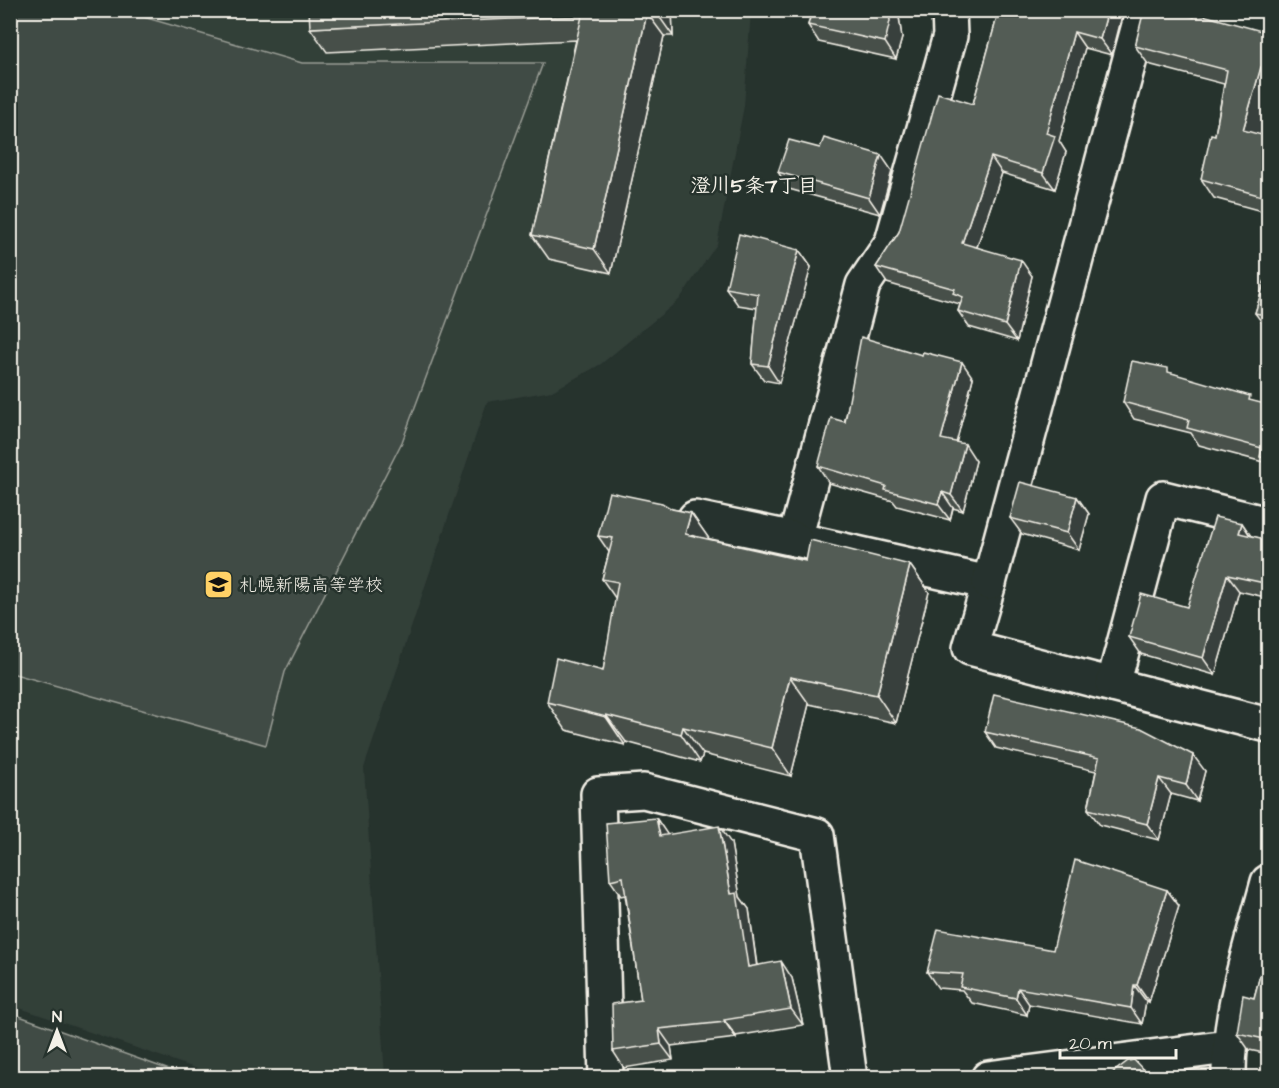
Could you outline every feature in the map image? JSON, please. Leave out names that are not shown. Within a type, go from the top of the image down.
[{"type":"street","points":[[795,539],[863,285],[892,242],[950,36],[949,10]]},
{"type":"street","points":[[1143,10],[970,648],[1269,725]]},
{"type":"street","points":[[1113,685],[1163,498],[1269,524]]},
{"type":"street","points":[[695,518],[989,584]]},
{"type":"street","points":[[606,1077],[598,794],[644,790],[817,835],[850,1077]]},
{"type":"street","points":[[988,1077],[1228,1062],[1245,970],[1269,882]]},
{"type":"shaded area","points":[[10,11],[123,11],[302,63],[543,63],[402,442],[285,672],[266,745],[11,673]]},
{"type":"shaded area","name":"札幌新陽高等学校","points":[[11,11],[751,11],[744,106],[717,244],[679,300],[601,364],[552,391],[487,402],[364,768],[385,1077],[221,1077],[11,1005]]},
{"type":"shaded area","points":[[11,1013],[189,1077],[11,1077]]},
{"type":"building","points":[[309,10],[656,10],[656,12],[647,13],[594,249],[532,235],[582,16],[310,28]]},
{"type":"building","points":[[812,10],[889,10],[890,21],[885,42],[808,25]]},
{"type":"building","points":[[999,10],[1108,10],[1100,39],[1074,32],[1046,133],[1055,136],[1043,173],[991,157],[962,243],[1021,260],[1005,325],[958,311],[963,297],[953,293],[955,289],[876,267],[899,232],[938,93],[973,104]]},
{"type":"building","points":[[1144,10],[1173,10],[1194,17],[1195,13],[1269,33],[1269,69],[1261,67],[1243,130],[1269,137],[1269,198],[1201,179],[1211,134],[1215,135],[1227,70],[1135,46]]},
{"type":"building","points":[[824,138],[881,155],[869,198],[778,172],[789,140],[820,148]]},
{"type":"building","points":[[739,234],[799,250],[768,366],[752,364],[758,294],[726,288]]},
{"type":"building","points":[[1269,267],[1269,316],[1255,313]]},
{"type":"building","points":[[861,337],[922,355],[923,352],[962,362],[941,439],[965,444],[951,495],[942,492],[938,504],[885,490],[886,486],[818,466],[831,418],[845,422]]},
{"type":"building","points":[[1132,361],[1168,368],[1168,372],[1250,396],[1249,400],[1269,405],[1269,459],[1260,457],[1262,448],[1187,428],[1189,420],[1123,402]]},
{"type":"building","points":[[1020,482],[1077,497],[1067,533],[1010,518]]},
{"type":"building","points":[[609,492],[662,503],[672,509],[691,513],[685,534],[806,561],[810,540],[910,565],[877,695],[790,677],[772,748],[683,727],[681,734],[547,702],[556,658],[603,671],[618,582],[602,579],[613,538],[598,536]]},
{"type":"building","points":[[1215,517],[1242,523],[1239,533],[1269,540],[1269,584],[1227,575],[1203,658],[1129,637],[1141,594],[1187,607]]},
{"type":"building","points":[[994,694],[1141,728],[1193,755],[1186,785],[1159,778],[1147,824],[1088,809],[1099,758],[985,732]]},
{"type":"building","points":[[656,818],[660,836],[719,826],[731,894],[737,893],[748,967],[781,961],[791,1009],[724,1020],[725,1022],[659,1029],[661,1044],[613,1051],[612,1004],[641,1000],[623,877],[610,880],[606,823]]},
{"type":"building","points":[[1075,860],[1167,890],[1137,985],[1134,985],[1131,1008],[1018,988],[1016,998],[960,987],[963,974],[927,972],[938,929],[1053,950]]},
{"type":"building","points":[[1269,892],[1269,905],[1265,903]]},
{"type":"building","points":[[1269,941],[1269,1040],[1237,1033],[1243,995],[1254,998]]},
{"type":"building","points":[[1134,1060],[1150,1077],[1107,1077],[1128,1061]]},
{"type":"place","name":"札幌新陽高等学校","points":[[218,585]]},
{"type":"district","name":"澄川5条7丁目","points":[[754,186]]}]
